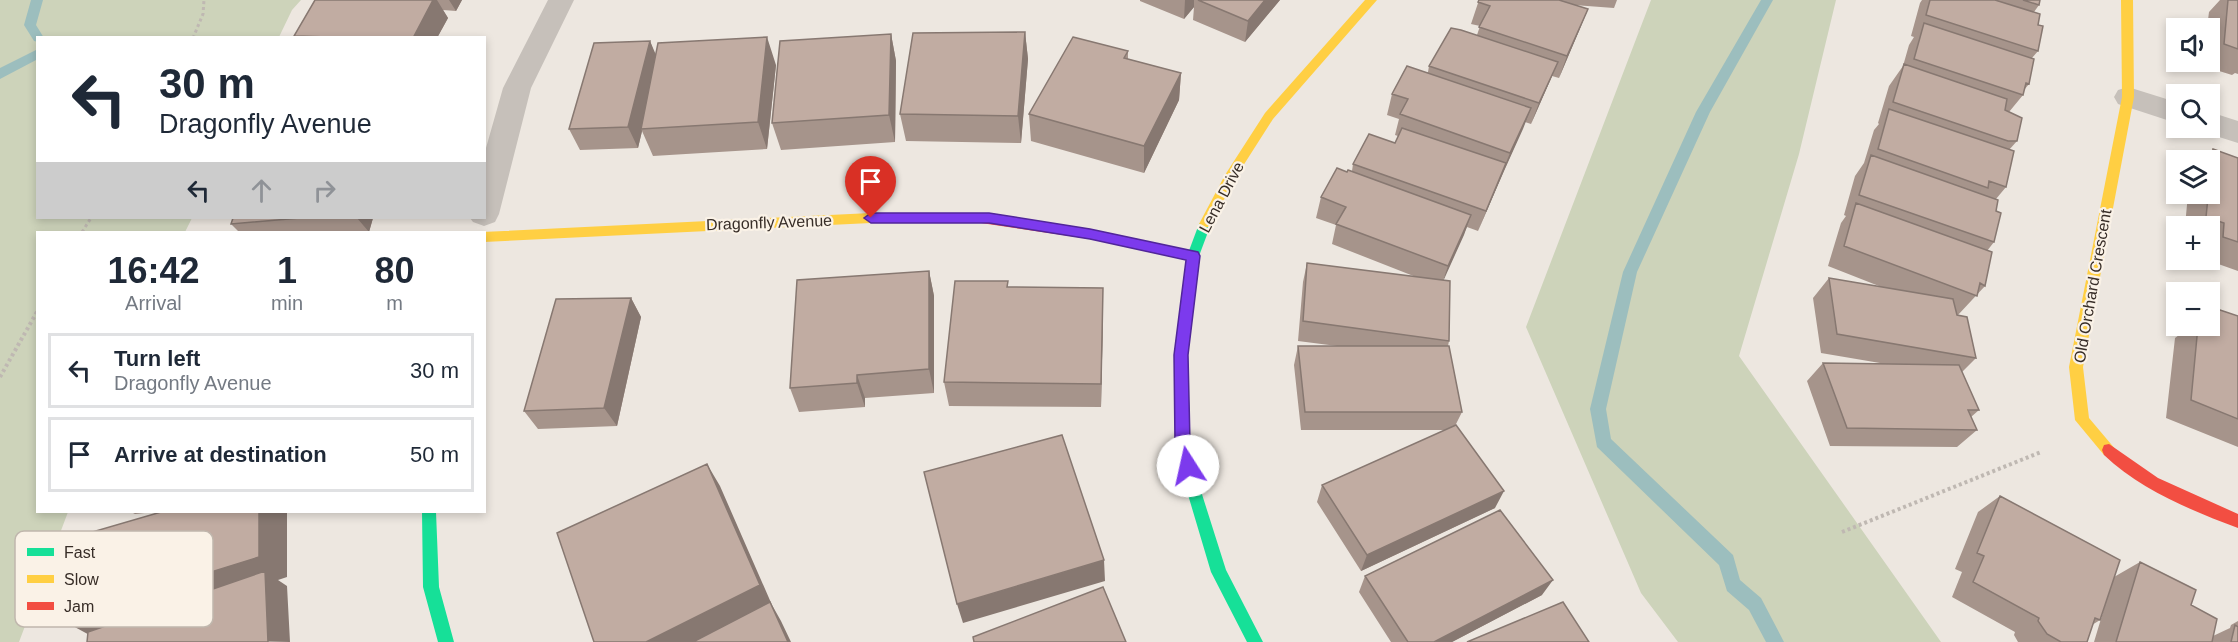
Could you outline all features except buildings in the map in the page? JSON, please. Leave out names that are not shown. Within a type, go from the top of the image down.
[{"type":"street","points":[[486,208],[517,88],[561,0]]},
{"type":"street","name":"Lena Drive","points":[[1255,642],[1219,572],[1193,488],[1183,443],[1181,355],[1193,256],[1210,213],[1269,116],[1371,0]]},
{"type":"street","name":"Old Orchard Crescent","points":[[2127,0],[2128,97],[2076,367],[2082,420],[2121,464],[2184,499],[2238,521]]},
{"type":"street","points":[[2128,97],[2166,109]]},
{"type":"street","points":[[2220,126],[2238,132]]},
{"type":"street","name":"Dragonfly Avenue","points":[[486,237],[871,218],[989,218],[1090,234],[1193,256]]},
{"type":"street","points":[[429,513],[431,586],[446,642]]},
{"type":"path","points":[[194,36],[203,14],[204,0]]},
{"type":"path","points":[[0,376],[36,313]]},
{"type":"path","points":[[1842,532],[2041,452]]},
{"type":"green space","points":[[0,0],[301,0],[292,10],[279,36],[36,36],[36,219],[192,219],[186,231],[36,231],[36,513],[68,513],[61,531],[15,531],[15,627],[25,627],[19,642],[0,642]]},
{"type":"green space","points":[[1651,0],[1836,0],[1799,154],[1739,356],[1941,642],[1678,642],[1641,593],[1526,327]]},
{"type":"waterway","points":[[37,0],[30,25],[37,36]]},
{"type":"waterway","points":[[1767,0],[1703,112],[1630,272],[1598,409],[1603,442],[1727,561],[1733,585],[1755,604],[1775,642]]},
{"type":"waterway","points":[[0,74],[36,54]]},
{"type":"traffic: fast","points":[[1205,224],[1193,256],[1181,355],[1183,443],[1193,488],[1219,572],[1255,642]]},
{"type":"traffic: fast","points":[[429,513],[431,587],[446,642]]},
{"type":"traffic: slow","points":[[1205,224],[1229,178],[1269,116],[1371,0]]},
{"type":"traffic: slow","points":[[2109,450],[2082,420],[2076,367],[2128,97],[2127,0]]},
{"type":"traffic: slow","points":[[486,237],[871,218],[981,218]]},
{"type":"traffic: jam","points":[[981,218],[1090,234],[1193,256]]},
{"type":"traffic: jam","points":[[2109,450],[2137,473],[2169,492],[2238,521]]},
{"type":"route","points":[[871,218],[989,218],[1090,234],[1193,256],[1181,355],[1183,443],[1188,466]]}]
